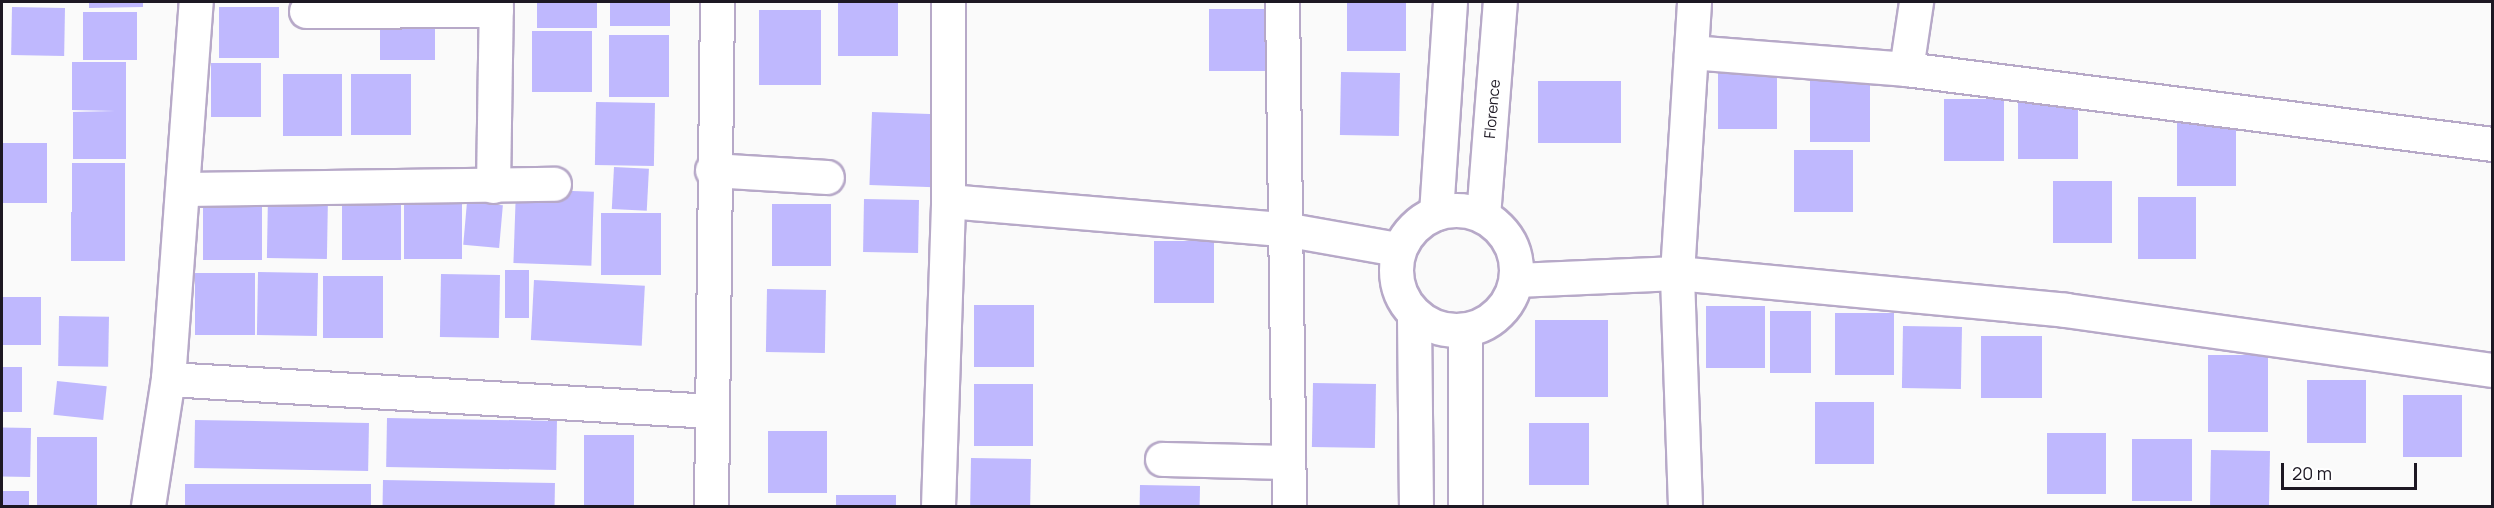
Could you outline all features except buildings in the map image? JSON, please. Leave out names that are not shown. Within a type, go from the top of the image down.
[{"type":"street","points":[[148,507],[168,379],[184,189],[196,2]]},
{"type":"street","points":[[711,507],[712,170],[717,2]]},
{"type":"street","points":[[938,507],[948,201],[948,2]]},
{"type":"street","points":[[1282,2],[1289,507]]},
{"type":"street","points":[[1436,213],[1450,2]]},
{"type":"street","name":"Florence","points":[[1483,216],[1500,2]]},
{"type":"street","points":[[1685,507],[1677,273],[1694,2]]},
{"type":"street","points":[[1906,69],[1916,2]]},
{"type":"street","points":[[306,11],[496,6],[493,186]]},
{"type":"street","points":[[1691,52],[1906,69],[2493,144]]},
{"type":"street","points":[[712,170],[827,177]]},
{"type":"street","points":[[184,189],[554,184]]},
{"type":"street","points":[[948,201],[1284,229],[1398,249]]},
{"type":"street","points":[[1414,317],[1465,332],[1498,312],[1510,298],[1516,280],[1510,242],[1498,226],[1468,210],[1436,213],[1412,229],[1398,249],[1399,288],[1414,317],[1416,507]]},
{"type":"street","points":[[1516,280],[1677,273],[2065,310],[2493,370]]},
{"type":"street","points":[[1465,332],[1465,507]]},
{"type":"street","points":[[168,379],[712,411]]},
{"type":"street","points":[[1162,459],[1288,462]]}]
